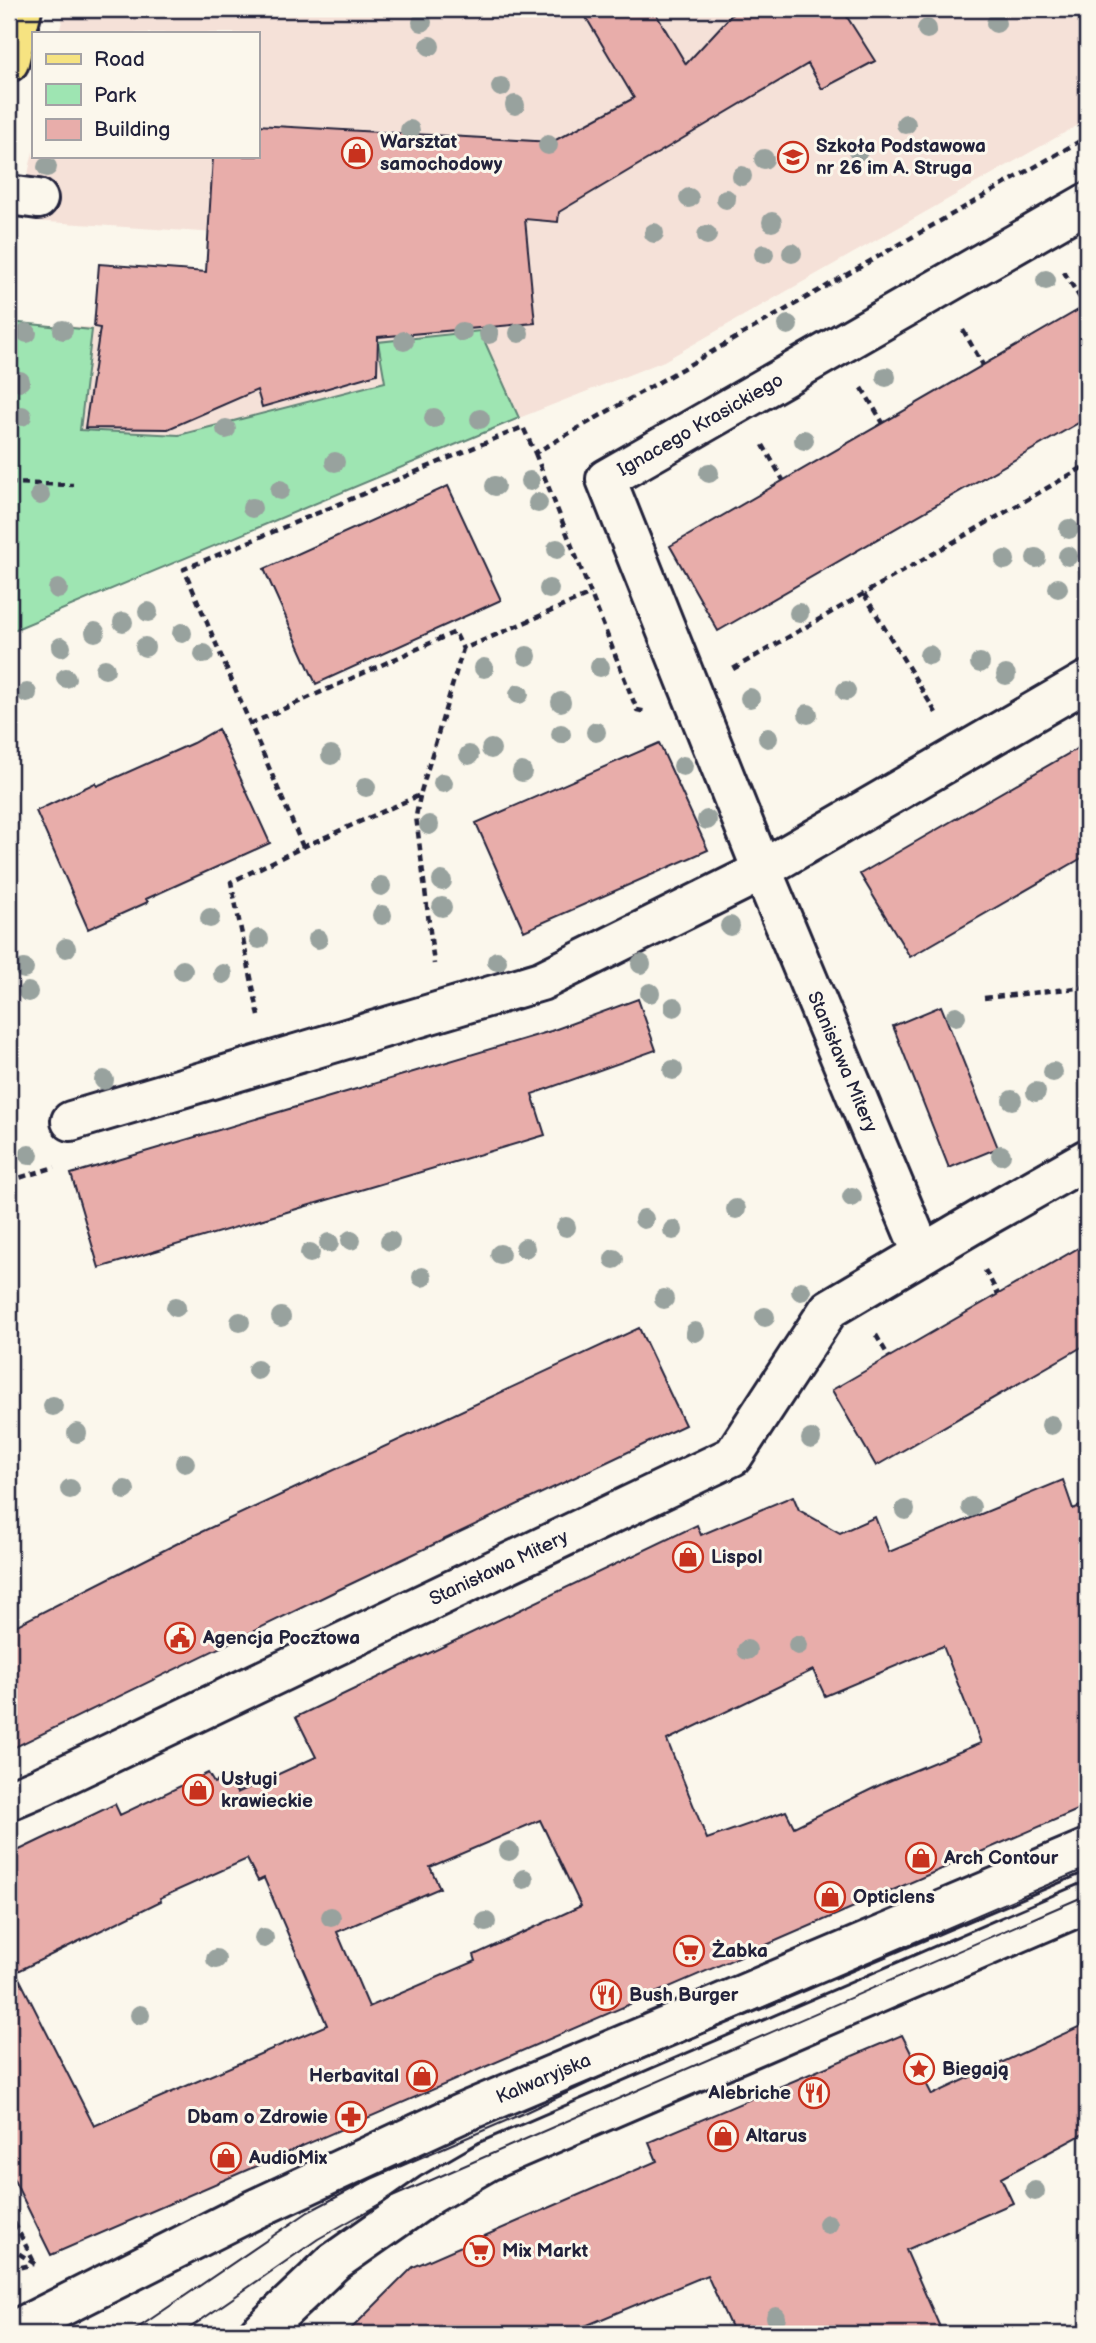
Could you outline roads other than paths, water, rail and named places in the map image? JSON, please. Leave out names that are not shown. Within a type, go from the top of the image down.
[{"type":"main road","points":[[9,61],[23,9]]},
{"type":"street","name":"Ignacego Krasickiego","points":[[762,870],[606,479],[1087,203]]},
{"type":"street","points":[[71,1121],[541,981],[762,870],[1087,681]]},
{"type":"street","name":"Stanisława Mitery","points":[[762,870],[922,1253]]},
{"type":"street","name":"Stanisława Mitery","points":[[9,1800],[733,1456],[829,1309],[1087,1159]]},
{"type":"street","name":"Kalwaryjska","points":[[9,2333],[256,2209],[460,2114],[1087,1849]]},
{"type":"street","points":[[258,2334],[334,2262],[431,2194],[488,2161],[1087,1903]]},
{"type":"tram line","points":[[129,2334],[308,2212],[371,2179],[1087,1868]]},
{"type":"tram line","points":[[181,2334],[318,2239],[390,2198],[1087,1895]]},
{"type":"place","name":"Warsztat samochodowy","points":[[357,153]]},
{"type":"place","name":"Szkoła Podstawowa nr 26 im A. Struga","points":[[793,157]]},
{"type":"place","name":"Lispol","points":[[688,1557]]},
{"type":"place","name":"Agencja Pocztowa","points":[[180,1638]]},
{"type":"place","name":"Usługi krawieckie","points":[[198,1790]]},
{"type":"place","name":"Arch Contour","points":[[921,1858]]},
{"type":"place","name":"Opticlens","points":[[830,1897]]},
{"type":"place","name":"Żabka","points":[[689,1951]]},
{"type":"place","name":"Bush Burger","points":[[606,1995]]},
{"type":"place","name":"Biegają","points":[[919,2069]]},
{"type":"place","name":"Herbavital","points":[[422,2076]]},
{"type":"place","name":"Alebriche","points":[[814,2093]]},
{"type":"place","name":"Dbam o Zdrowie","points":[[351,2117]]},
{"type":"place","name":"Altarus","points":[[723,2136]]},
{"type":"place","name":"AudioMix","points":[[226,2158]]},
{"type":"place","name":"Mix Markt","points":[[479,2251]]}]
